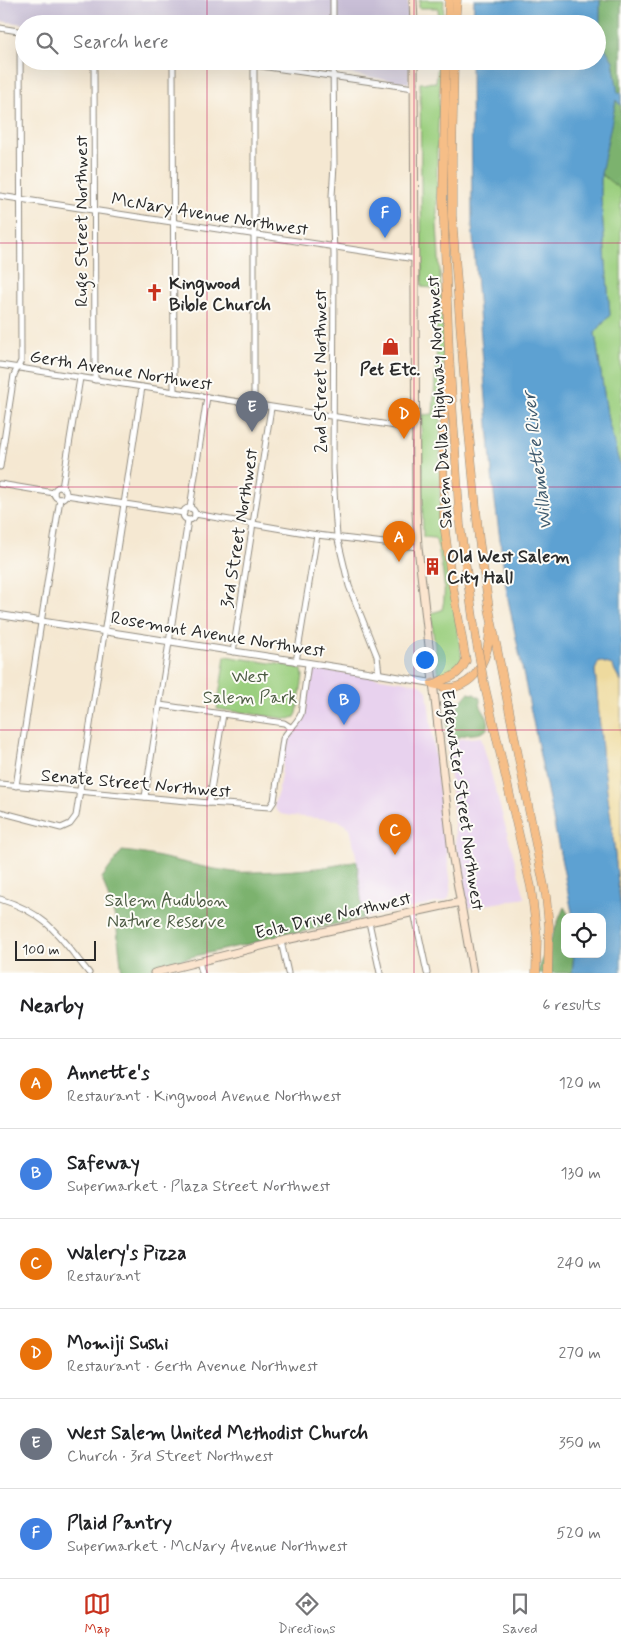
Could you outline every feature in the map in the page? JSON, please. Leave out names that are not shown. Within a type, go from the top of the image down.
[{"type":"highway","points":[[448,15],[449,0]]},
{"type":"highway","points":[[456,15],[457,0]]},
{"type":"highway","name":"Salem Dallas Highway Northwest","points":[[446,70],[443,198],[460,524],[484,683],[528,874],[537,937],[536,973]]},
{"type":"highway","name":"Salem Dallas Highway Northwest","points":[[454,70],[452,216],[474,491],[489,608],[542,867],[549,926],[548,973]]},
{"type":"highway","points":[[432,683],[456,675],[466,661],[444,523],[443,436],[450,353]]},
{"type":"highway","points":[[432,683],[447,688],[465,682],[477,672],[483,663],[488,647],[489,608]]},
{"type":"main road","points":[[414,0],[414,15]]},
{"type":"main road","name":"Edgewater Street Northwest","points":[[414,70],[415,429],[418,548],[452,853],[473,973]]},
{"type":"main road","name":"Eola Drive Northwest","points":[[154,973],[281,941],[461,902]]},
{"type":"street","points":[[333,0],[333,15]]},
{"type":"street","points":[[0,28],[15,31]]},
{"type":"street","points":[[0,468],[14,375],[21,361],[22,70]]},
{"type":"street","name":"Ruge Street Northwest","points":[[94,70],[95,380]]},
{"type":"street","points":[[173,70],[174,392]]},
{"type":"street","points":[[254,70],[254,405]]},
{"type":"street","points":[[286,70],[414,88]]},
{"type":"street","name":"2nd Street Northwest","points":[[333,70],[333,469],[337,536],[349,586],[377,656],[379,674]]},
{"type":"street","name":"McNary Avenue Northwest","points":[[0,196],[415,259]]},
{"type":"street","name":"Gerth Avenue Northwest","points":[[0,366],[415,429]]},
{"type":"street","points":[[62,488],[80,378]]},
{"type":"street","points":[[0,812],[61,828],[70,824],[76,816],[142,387]]},
{"type":"street","points":[[190,508],[208,397]]},
{"type":"street","name":"3rd Street Northwest","points":[[233,652],[271,408]]},
{"type":"street","points":[[0,484],[54,493],[60,500]]},
{"type":"street","points":[[54,493],[58,488],[62,488]]},
{"type":"street","points":[[62,488],[66,495]]},
{"type":"street","points":[[16,786],[60,500],[66,495],[184,513]]},
{"type":"street","points":[[184,513],[187,508],[190,508]]},
{"type":"street","points":[[190,508],[195,511],[195,514],[254,525],[418,548]]},
{"type":"street","points":[[184,513],[188,520]]},
{"type":"street","points":[[188,520],[194,518],[195,514]]},
{"type":"street","points":[[145,797],[188,520]]},
{"type":"street","points":[[296,662],[317,535]]},
{"type":"street","name":"Rosemont Avenue Northwest","points":[[0,615],[432,683]]},
{"type":"street","points":[[160,705],[284,724],[292,728],[301,714],[308,664]]},
{"type":"street","points":[[209,804],[223,714]]},
{"type":"street","name":"Senate Street Northwest","points":[[0,784],[209,804],[270,807],[274,801],[283,738],[292,728]]},
{"type":"street","points":[[0,899],[17,904],[44,920],[56,931],[89,973]]},
{"type":"street","points":[[414,912],[427,973]]},
{"type":"street","points":[[369,922],[380,973]]},
{"type":"street","points":[[281,941],[288,973]]},
{"type":"street","points":[[200,962],[202,973]]},
{"type":"shaded area","points":[[0,0],[408,0],[408,15],[15,15],[15,23],[0,21]]},
{"type":"shaded area","points":[[325,70],[409,70],[409,83]]},
{"type":"shaded area","points":[[312,669],[420,684],[427,691],[451,886],[449,898],[445,901],[363,918],[357,861],[350,828],[338,820],[293,816],[281,814],[276,810],[274,804],[278,792],[287,740],[301,724],[305,715]]},
{"type":"shaded area","points":[[481,737],[525,898],[467,908],[456,845],[447,740]]},
{"type":"green space","points":[[419,0],[444,0],[443,15],[438,15],[438,8],[419,8]]},
{"type":"green space","points":[[600,0],[621,0],[621,470],[608,420],[595,333],[610,315],[601,198],[601,174],[616,100],[606,55],[606,15],[601,15]]},
{"type":"green space","points":[[600,0],[621,0],[621,92],[618,94],[613,61],[606,49],[606,15],[600,15]]},
{"type":"green space","points":[[437,70],[441,70],[437,152],[437,224],[444,342],[440,445],[440,509],[462,659],[457,668],[445,676],[437,670],[431,613],[442,610],[444,601],[443,575],[436,540],[423,537],[421,415],[433,414],[437,345],[436,294],[433,288],[422,287],[420,83],[436,82]]},
{"type":"green space","points":[[616,100],[621,106],[621,190],[601,174]]},
{"type":"green space","name":"West Salem Park","points":[[225,656],[297,667],[302,670],[303,676],[295,717],[289,719],[217,709]]},
{"type":"green space","points":[[468,693],[480,698],[482,708],[488,720],[487,729],[481,733],[449,739],[447,738],[447,721],[454,719],[458,705]]},
{"type":"green space","name":"Salem Audubon Nature Reserve","points":[[122,851],[230,872],[306,869],[357,861],[363,918],[191,957],[136,973],[122,973],[116,921],[102,878]]},
{"type":"green space","points":[[564,907],[568,913],[562,913]]},
{"type":"green space","points":[[561,914],[561,958],[574,958],[572,973],[537,973]]},
{"type":"sand","points":[[599,661],[612,665],[621,682],[621,911],[603,761],[595,670]]},
{"type":"water","points":[[474,0],[600,0],[600,15],[473,15]]},
{"type":"water","name":"Willamette River","points":[[606,49],[613,61],[618,93],[621,92],[621,106],[616,100],[601,174],[601,198],[610,315],[595,333],[608,420],[621,470],[621,682],[612,665],[599,661],[595,670],[603,761],[621,911],[621,973],[572,973],[574,958],[606,958],[606,913],[572,913],[507,594],[493,486],[472,225],[471,70],[606,70]]},
{"type":"place","name":"Plaid Pantry","points":[[385,238]]},
{"type":"place","name":"Kingwood Bible Church","points":[[155,293]]},
{"type":"place","name":"Pet Etc.","points":[[390,346]]},
{"type":"place","name":"West Salem United Methodist Church","points":[[252,432]]},
{"type":"place","name":"Momiji Sushi","points":[[404,439]]},
{"type":"place","name":"Annette's","points":[[399,562]]},
{"type":"place","name":"Old West Salem City Hall","points":[[433,566]]},
{"type":"place","name":"Safeway","points":[[344,725]]},
{"type":"place","name":"Walery's Pizza","points":[[395,855]]}]
